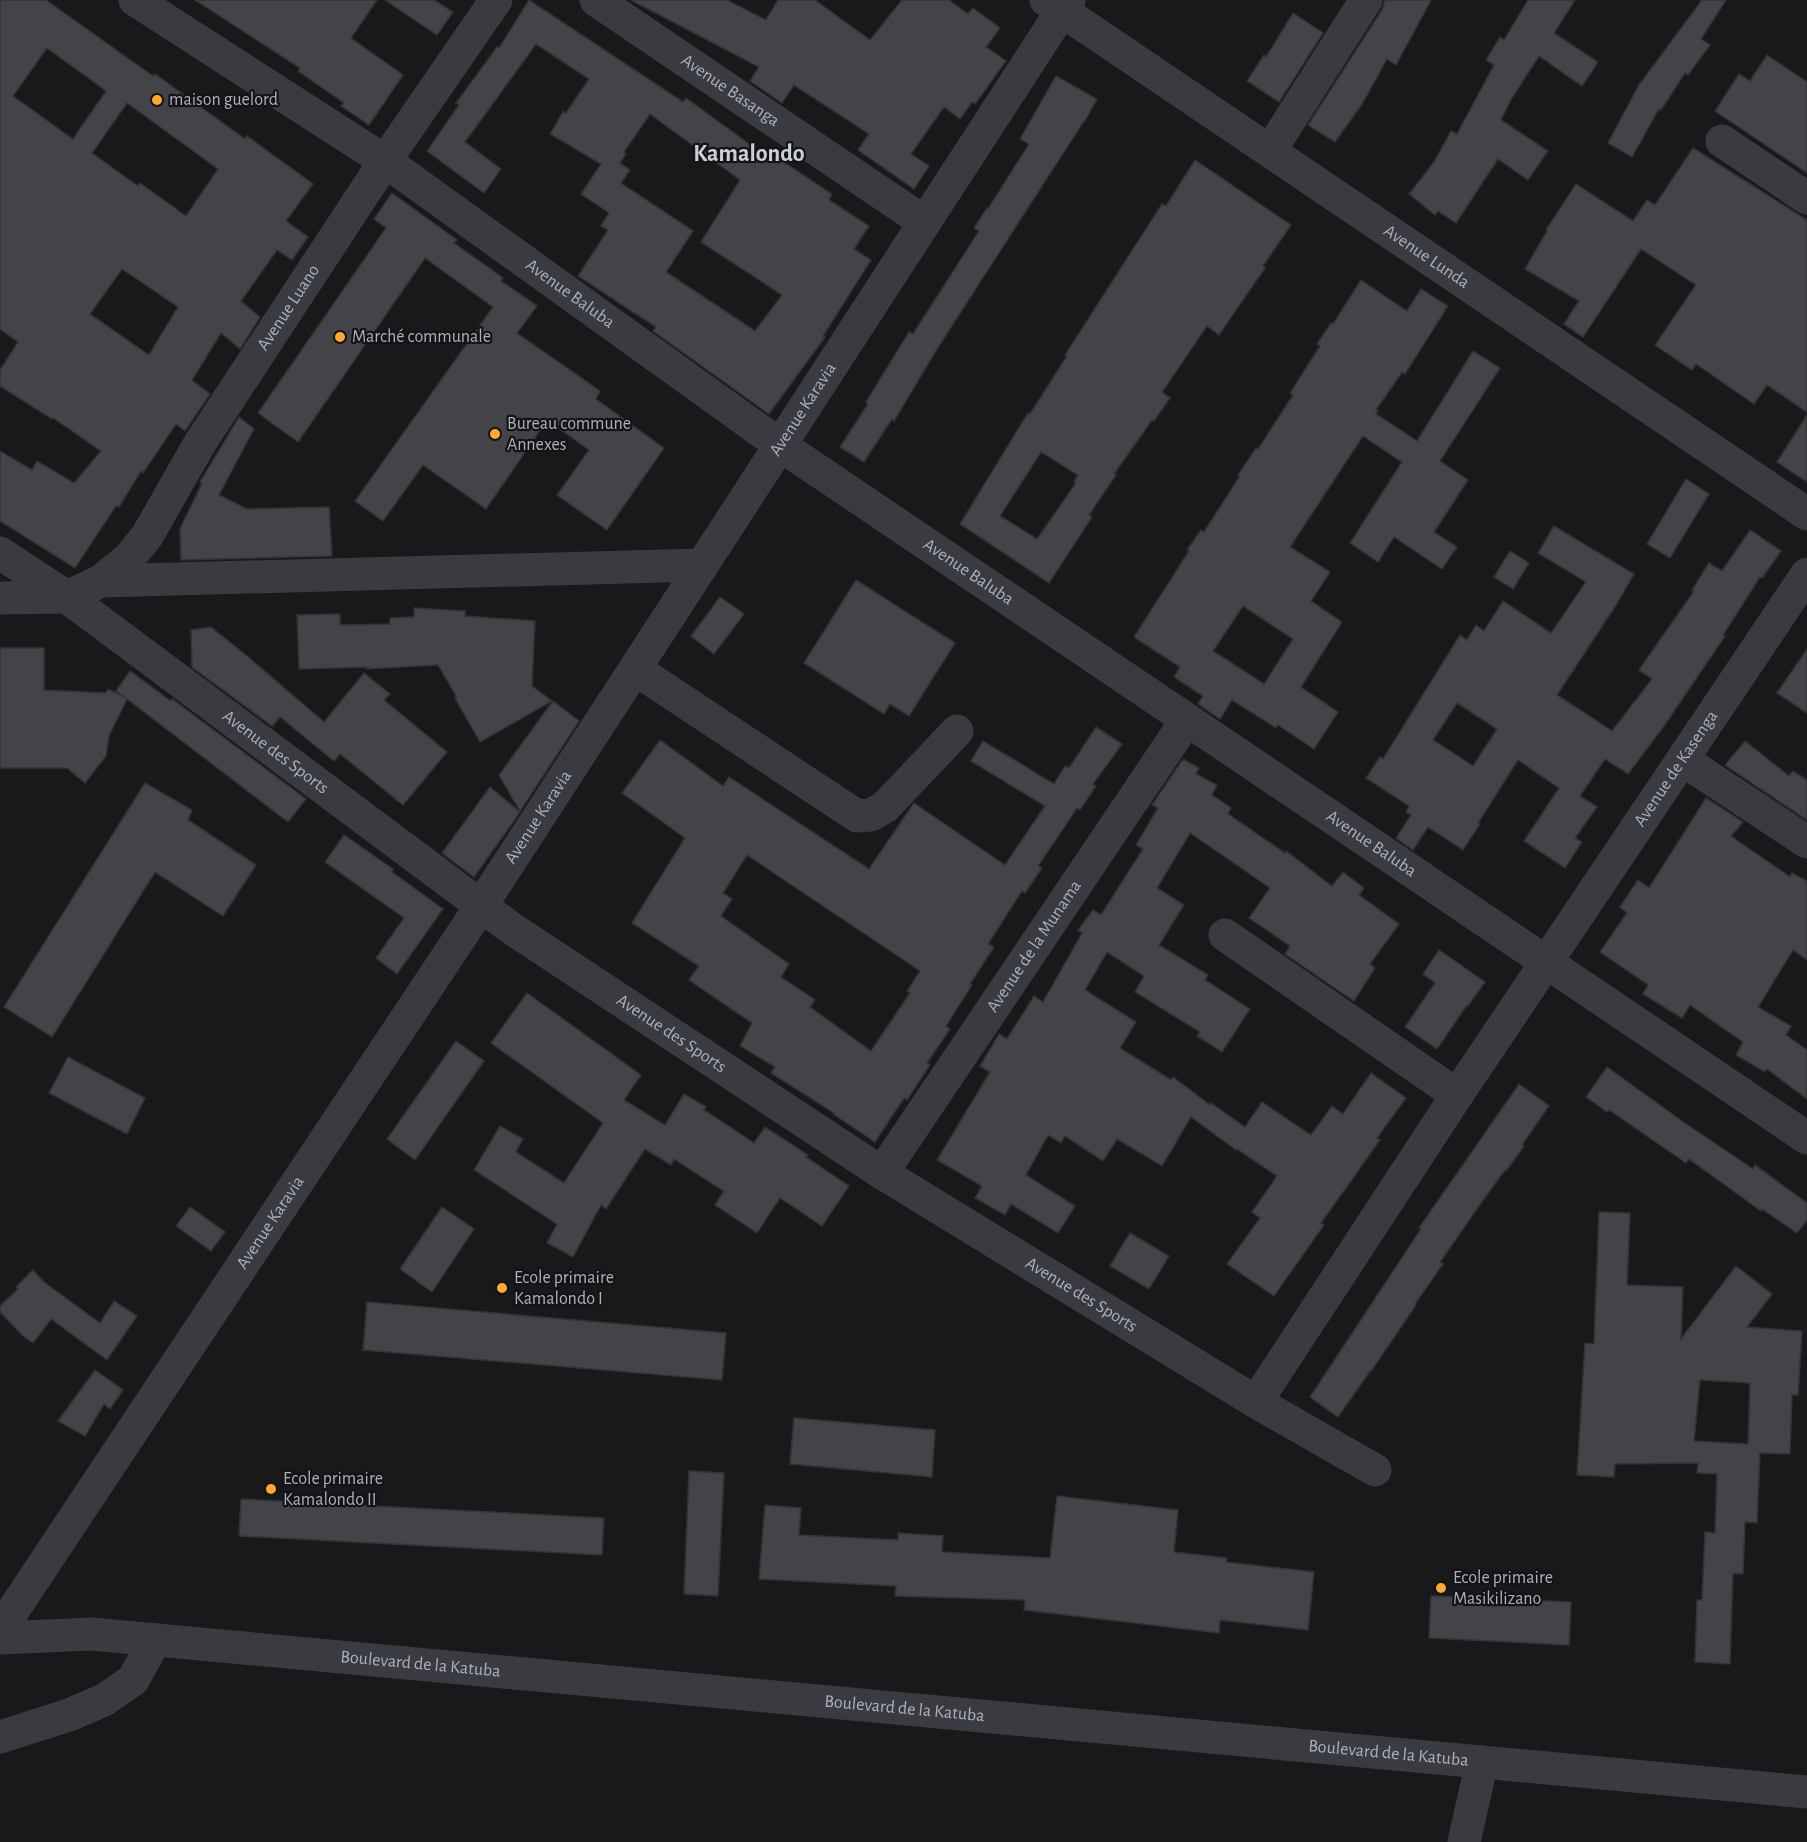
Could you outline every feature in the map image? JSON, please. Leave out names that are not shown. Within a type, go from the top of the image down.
[{"type":"street","name":"Avenue Baluba","points":[[135,0],[386,161],[780,445],[1807,1138]]},
{"type":"street","name":"Avenue Luano","points":[[67,597],[101,581],[129,558],[147,536],[200,443],[386,161],[496,0]]},
{"type":"street","name":"Avenue Basanga","points":[[596,0],[924,222]]},
{"type":"street","points":[[1270,151],[1366,0]]},
{"type":"street","name":"Avenue Karavia","points":[[0,1630],[481,906],[924,222],[1059,4]]},
{"type":"street","name":"Avenue Lunda","points":[[1059,4],[1270,151],[1807,514]]},
{"type":"street","points":[[1722,141],[1807,198]]},
{"type":"street","name":"Avenue des Sports","points":[[0,553],[67,597],[511,928],[882,1173],[1256,1402],[1375,1470]]},
{"type":"street","points":[[101,581],[702,565]]},
{"type":"street","name":"Avenue de Kasenga","points":[[1256,1402],[1457,1095],[1807,574]]},
{"type":"street","points":[[0,598],[67,597]]},
{"type":"street","points":[[635,669],[857,816],[871,815],[885,807],[957,731]]},
{"type":"street","name":"Avenue de la Munama","points":[[882,1173],[1186,721]]},
{"type":"street","points":[[1683,760],[1807,842]]},
{"type":"street","points":[[1225,935],[1457,1095]]},
{"type":"street","name":"Boulevard de la Katuba","points":[[0,1638],[91,1634],[1807,1792]]},
{"type":"street","points":[[0,1737],[69,1715],[104,1700],[133,1680],[155,1640]]},
{"type":"street","points":[[1464,1842],[1482,1762]]},
{"type":"building","points":[[0,0],[46,0],[245,139],[247,136],[313,184],[286,221],[308,237],[292,260],[277,250],[241,301],[260,317],[240,349],[221,333],[192,380],[210,394],[185,431],[176,424],[143,473],[141,471],[119,507],[116,506],[75,568],[0,521],[0,451],[32,470],[37,461],[74,483],[101,451],[0,386],[0,370],[18,342],[0,329]],"holes":[[[47,48],[106,91],[73,139],[13,96]],[[127,103],[218,169],[186,216],[140,183],[138,186],[92,153]],[[122,269],[178,307],[149,355],[90,314]]]},
{"type":"building","points":[[195,0],[377,0],[351,38],[403,75],[369,125],[341,106],[344,103],[298,71],[300,68]]},
{"type":"building","points":[[385,0],[434,0],[453,12],[437,35]]},
{"type":"building","points":[[529,0],[683,102],[686,98],[759,151],[761,147],[832,194],[829,200],[869,226],[854,249],[871,260],[823,336],[825,337],[769,414],[653,331],[656,327],[578,276],[608,230],[601,226],[609,213],[581,194],[601,164],[550,134],[563,112],[566,113],[589,79],[536,44],[465,142],[501,169],[484,193],[427,151],[459,105],[456,103],[497,47],[499,48]],"holes":[[[650,114],[740,180],[701,242],[782,295],[755,331],[666,272],[693,231],[621,183],[630,170],[620,163],[626,154],[624,152]]]},
{"type":"building","points":[[631,0],[727,0],[766,20],[778,0],[815,0],[870,40],[902,0],[949,0],[968,14],[973,8],[1000,28],[986,47],[1006,61],[975,104],[972,102],[960,119],[944,107],[911,154],[929,166],[914,189],[858,150],[869,134],[794,85],[782,103],[750,81],[759,67]]},
{"type":"building","points":[[1385,0],[1431,0],[1396,65],[1387,59],[1362,104],[1335,142],[1308,125],[1382,10]]},
{"type":"building","points":[[1528,0],[1575,0],[1554,33],[1598,62],[1582,86],[1539,56],[1501,120],[1548,151],[1528,180],[1498,159],[1456,223],[1438,211],[1435,215],[1409,194],[1434,162],[1451,131],[1457,134],[1494,65],[1486,60],[1500,37],[1504,40]]},
{"type":"building","points":[[1702,0],[1726,0],[1701,39],[1710,45],[1688,75],[1685,73],[1661,110],[1659,109],[1632,157],[1608,143],[1639,85]]},
{"type":"building","points":[[1293,13],[1323,33],[1279,102],[1247,81],[1264,55],[1266,57]]},
{"type":"building","points":[[1767,55],[1807,82],[1807,173],[1715,111],[1739,74],[1750,81]]},
{"type":"building","points":[[1056,76],[1097,99],[937,349],[894,421],[892,419],[864,462],[840,447],[868,404],[866,402],[909,332],[913,334],[979,231],[974,228],[1029,144],[1020,139]]},
{"type":"building","points":[[1693,148],[1807,220],[1807,412],[1767,385],[1754,404],[1696,364],[1692,370],[1655,345],[1696,285],[1641,249],[1583,337],[1564,324],[1579,301],[1525,269],[1546,230],[1576,184],[1633,221],[1647,200],[1655,205]]},
{"type":"building","points":[[1195,160],[1291,225],[1219,335],[1207,326],[1162,392],[1170,398],[1114,474],[1116,475],[1089,515],[1092,517],[1049,583],[960,524],[1162,204],[1166,206]],"holes":[[[1041,452],[1078,475],[1074,482],[1076,483],[1037,539],[1000,516]]]},
{"type":"building","points":[[392,193],[457,240],[454,243],[503,278],[501,281],[537,306],[517,333],[600,391],[596,399],[664,448],[607,530],[557,495],[589,450],[547,420],[486,509],[423,465],[383,521],[355,501],[493,307],[425,258],[298,442],[258,413],[386,228],[374,219]]},
{"type":"building","points":[[1361,280],[1407,311],[1421,289],[1448,306],[1405,374],[1402,372],[1376,410],[1378,411],[1376,414],[1417,441],[1473,351],[1500,368],[1440,461],[1468,480],[1434,532],[1457,547],[1442,569],[1394,537],[1378,562],[1350,543],[1402,462],[1363,436],[1290,547],[1330,572],[1311,601],[1342,622],[1301,687],[1338,712],[1314,749],[1278,725],[1276,728],[1232,700],[1220,719],[1198,704],[1203,696],[1174,677],[1180,667],[1134,637],[1189,551],[1187,550],[1201,530],[1204,532],[1240,476],[1238,475],[1293,395],[1290,393],[1320,346],[1317,344],[1331,323],[1333,324]],"holes":[[[1243,606],[1293,639],[1264,684],[1213,651]]]},
{"type":"building","points":[[1807,415],[1807,482],[1777,462]]},
{"type":"building","points":[[239,417],[254,429],[219,495],[247,509],[329,507],[332,556],[181,560],[180,529],[202,483],[200,482]]},
{"type":"building","points":[[1686,479],[1709,494],[1670,558],[1647,544]]},
{"type":"building","points":[[1554,526],[1634,574],[1557,695],[1612,731],[1652,679],[1639,670],[1694,591],[1692,590],[1709,563],[1722,571],[1750,530],[1781,551],[1762,578],[1760,577],[1723,635],[1725,636],[1664,726],[1628,774],[1605,759],[1580,796],[1597,807],[1575,838],[1582,842],[1565,868],[1524,841],[1559,788],[1518,760],[1463,850],[1428,827],[1413,850],[1396,838],[1411,815],[1406,812],[1409,806],[1366,778],[1380,757],[1383,759],[1460,635],[1467,640],[1476,625],[1484,631],[1503,601],[1551,633],[1586,582],[1538,553]],"holes":[[[1457,703],[1497,729],[1473,766],[1433,740]]]},
{"type":"building","points":[[1510,551],[1529,563],[1513,589],[1494,577]]},
{"type":"building","points":[[856,580],[955,643],[909,716],[890,704],[884,714],[804,663]]},
{"type":"building","points":[[720,597],[744,614],[714,654],[691,636]]},
{"type":"building","points":[[414,608],[465,611],[465,616],[535,621],[532,686],[552,701],[480,742],[438,665],[367,669],[369,667],[299,669],[297,615],[340,614],[340,625],[390,624],[390,618],[414,617]]},
{"type":"building","points":[[211,627],[324,722],[364,673],[390,694],[384,700],[447,752],[403,805],[340,754],[334,761],[280,717],[272,726],[192,667],[191,630]]},
{"type":"building","points":[[0,648],[44,648],[44,690],[106,693],[108,689],[126,698],[116,691],[130,671],[171,701],[172,699],[306,799],[288,822],[127,699],[109,736],[106,756],[85,783],[67,768],[0,768]]},
{"type":"building","points":[[1807,649],[1807,713],[1777,693]]},
{"type":"building","points":[[553,701],[579,721],[520,811],[499,775]]},
{"type":"building","points":[[1096,727],[1122,744],[1093,784],[1096,786],[1080,810],[1077,808],[1038,866],[1042,868],[1025,893],[1022,891],[988,944],[994,947],[946,1026],[950,1029],[927,1063],[930,1065],[907,1100],[904,1098],[875,1142],[771,1073],[775,1067],[740,1046],[752,1023],[689,980],[699,966],[632,923],[685,838],[622,793],[660,740],[723,786],[729,777],[869,869],[914,803],[1005,865],[1045,806],[971,761],[983,741],[1054,784],[1065,766],[1069,768]],"holes":[[[747,855],[920,971],[907,991],[910,993],[871,1051],[810,1007],[815,1000],[781,977],[789,964],[721,916],[732,899],[723,893]]]},
{"type":"building","points":[[1745,741],[1789,776],[1793,771],[1807,780],[1807,820],[1725,765]]},
{"type":"building","points":[[1183,759],[1199,768],[1196,774],[1217,785],[1212,795],[1231,808],[1228,814],[1285,853],[1286,851],[1332,886],[1343,872],[1364,888],[1359,895],[1399,924],[1370,964],[1375,968],[1354,1001],[1285,954],[1290,946],[1249,918],[1270,888],[1190,833],[1157,888],[1184,905],[1159,945],[1208,975],[1205,980],[1250,1009],[1222,1052],[1197,1036],[1200,1032],[1135,992],[1144,976],[1107,952],[1085,990],[1136,1022],[1120,1048],[1171,1080],[1173,1077],[1210,1105],[1211,1103],[1245,1127],[1262,1102],[1311,1135],[1332,1106],[1343,1114],[1371,1073],[1406,1098],[1377,1138],[1380,1140],[1321,1223],[1324,1225],[1274,1296],[1227,1264],[1260,1218],[1252,1212],[1277,1176],[1191,1117],[1162,1166],[1117,1139],[1103,1161],[1065,1136],[1061,1143],[1048,1135],[1026,1175],[1075,1206],[1058,1233],[1011,1204],[1005,1215],[975,1198],[982,1186],[937,1160],[990,1072],[980,1066],[999,1034],[1007,1039],[1034,996],[1043,1002],[1082,933],[1078,930],[1093,910],[1101,915],[1143,849],[1136,845],[1158,808],[1152,805]]},
{"type":"building","points":[[145,783],[192,810],[188,820],[256,865],[223,916],[155,872],[52,1037],[4,1007]]},
{"type":"building","points":[[490,787],[520,812],[474,877],[442,853]]},
{"type":"building","points":[[1706,798],[1743,822],[1731,836],[1790,877],[1792,873],[1807,881],[1807,960],[1793,950],[1758,1007],[1791,1026],[1786,1035],[1807,1050],[1807,1099],[1767,1069],[1765,1072],[1736,1055],[1743,1042],[1690,1005],[1682,1018],[1643,994],[1648,985],[1600,952],[1627,913],[1620,907],[1638,880],[1649,888]]},
{"type":"building","points":[[344,835],[393,869],[392,872],[443,909],[397,974],[376,958],[404,918],[325,862]]},
{"type":"building","points":[[1439,950],[1485,982],[1437,1049],[1405,1027],[1435,983],[1423,974]]},
{"type":"building","points":[[527,993],[641,1075],[624,1100],[665,1125],[684,1094],[706,1107],[704,1110],[754,1143],[765,1127],[808,1155],[806,1157],[849,1186],[822,1226],[780,1198],[757,1233],[715,1205],[724,1191],[674,1159],[671,1165],[645,1149],[606,1209],[601,1205],[573,1257],[547,1243],[557,1224],[474,1170],[500,1126],[523,1139],[516,1152],[564,1183],[603,1123],[491,1043]]},
{"type":"building","points":[[456,1041],[484,1061],[415,1160],[387,1139]]},
{"type":"building","points":[[68,1057],[145,1098],[127,1134],[49,1093]]},
{"type":"building","points":[[1607,1067],[1682,1121],[1753,1169],[1755,1165],[1807,1203],[1807,1220],[1797,1233],[1762,1209],[1761,1211],[1689,1159],[1686,1163],[1609,1110],[1607,1112],[1586,1097]]},
{"type":"building","points":[[1519,1084],[1549,1106],[1522,1145],[1524,1146],[1440,1262],[1443,1264],[1338,1417],[1310,1397],[1421,1229],[1419,1228]]},
{"type":"building","points":[[190,1207],[225,1232],[211,1251],[176,1226]]},
{"type":"building","points":[[442,1207],[474,1229],[432,1292],[400,1269]]},
{"type":"building","points":[[1599,1212],[1630,1213],[1627,1285],[1683,1287],[1681,1339],[1736,1266],[1772,1294],[1747,1327],[1802,1331],[1798,1395],[1792,1395],[1790,1454],[1760,1453],[1757,1523],[1745,1522],[1743,1574],[1733,1573],[1730,1664],[1695,1662],[1697,1600],[1702,1600],[1705,1532],[1715,1533],[1717,1474],[1697,1473],[1698,1463],[1615,1464],[1614,1477],[1577,1475],[1585,1343],[1594,1344]],"holes":[[[1700,1380],[1750,1383],[1748,1444],[1694,1441]]]},
{"type":"building","points":[[1130,1233],[1169,1256],[1149,1289],[1110,1266]]},
{"type":"building","points":[[33,1270],[44,1282],[100,1323],[114,1301],[137,1316],[107,1360],[51,1319],[33,1343],[0,1312],[0,1306]]},
{"type":"building","points":[[367,1302],[726,1333],[722,1380],[363,1350]]},
{"type":"building","points":[[95,1370],[123,1390],[110,1409],[104,1404],[85,1436],[58,1421]]},
{"type":"building","points":[[794,1418],[935,1430],[932,1477],[790,1464]]},
{"type":"building","points":[[689,1471],[724,1473],[718,1596],[684,1594]]},
{"type":"building","points":[[1057,1496],[1178,1510],[1174,1552],[1227,1558],[1226,1562],[1314,1572],[1308,1630],[1220,1620],[1219,1633],[1024,1610],[1025,1600],[895,1596],[896,1586],[759,1579],[765,1505],[801,1508],[799,1535],[898,1540],[898,1533],[943,1536],[942,1552],[1050,1558]]},
{"type":"building","points":[[241,1499],[604,1518],[602,1555],[239,1536]]},
{"type":"building","points":[[1431,1596],[1571,1602],[1569,1645],[1429,1638]]},
{"type":"place","name":"maison guelord","points":[[157,100]]},
{"type":"place","name":"Marché communale","points":[[340,337]]},
{"type":"place","name":"Bureau commune Annexes","points":[[495,434]]},
{"type":"place","name":"Ecole primaire Kamalondo I","points":[[502,1288]]},
{"type":"place","name":"Ecole primaire Kamalondo II","points":[[271,1489]]},
{"type":"place","name":"Ecole primaire Masikilizano","points":[[1441,1588]]},
{"type":"district","name":"Kamalondo","points":[[749,154]]}]
